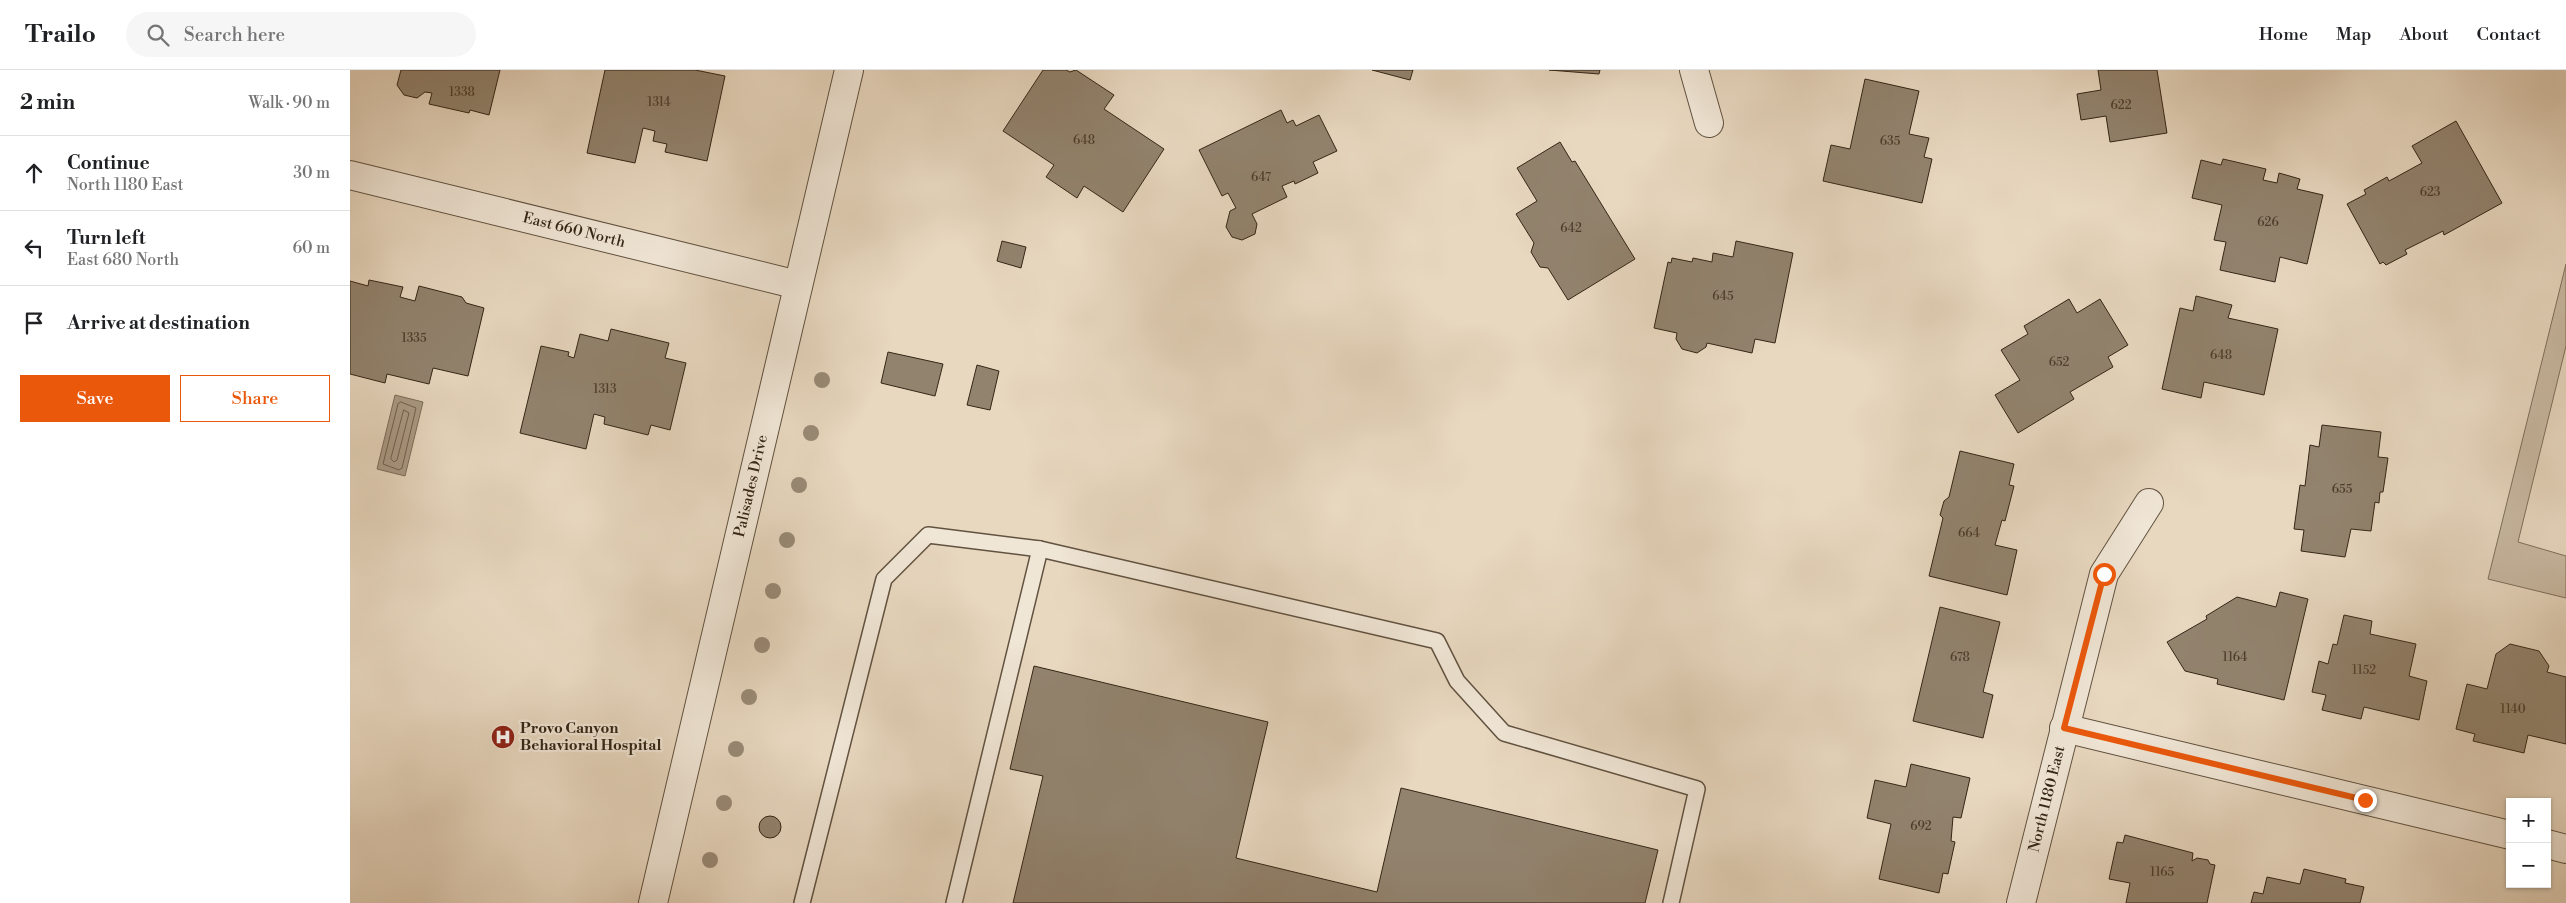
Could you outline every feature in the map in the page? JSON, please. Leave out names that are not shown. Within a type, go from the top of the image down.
[{"type":"street","name":"Palisades Drive","points":[[653,903],[848,70]]},
{"type":"street","points":[[1694,70],[1709,123]]},
{"type":"street","name":"East 660 North","points":[[350,176],[798,285]]},
{"type":"street","name":"North 1180 East","points":[[2021,903],[2104,574],[2149,503]]},
{"type":"street","points":[[2064,728],[2506,834]]},
{"type":"street","points":[[2551,845],[2566,849]]},
{"type":"lane","points":[[802,903],[884,579],[928,535],[1040,549],[1437,641],[1457,681],[1504,733],[1696,789],[1671,903]]},
{"type":"lane","points":[[954,903],[1040,549]]},
{"type":"shaded area","points":[[2566,264],[2566,346],[2518,542],[2566,556],[2566,598],[2488,579]]},
{"type":"water","points":[[395,395],[423,402],[405,476],[377,469]]},
{"type":"building","points":[[401,70],[500,70],[489,115],[470,110],[469,113],[429,104],[432,93],[425,92],[417,98],[404,95],[397,85]]},
{"type":"building","points":[[605,70],[695,70],[725,76],[707,161],[665,152],[667,144],[653,141],[655,131],[643,128],[635,163],[587,153]]},
{"type":"building","points":[[1043,70],[1066,70],[1070,72],[1076,70],[1114,95],[1104,109],[1164,149],[1123,212],[1084,186],[1077,198],[1046,177],[1054,165],[1003,131]]},
{"type":"building","points":[[1372,70],[1413,70],[1410,80]]},
{"type":"building","points":[[1549,70],[1600,70],[1599,74]]},
{"type":"building","points":[[2098,70],[2157,70],[2167,133],[2110,142],[2106,116],[2081,120],[2077,94],[2101,90]]},
{"type":"building","points":[[1865,79],[1919,91],[1909,134],[1929,138],[1924,157],[1932,159],[1922,203],[1823,181],[1831,145],[1850,149]]},
{"type":"building","points":[[1281,110],[1287,123],[1293,120],[1296,126],[1319,115],[1337,151],[1313,162],[1318,173],[1295,184],[1294,181],[1282,186],[1287,197],[1252,214],[1257,224],[1255,234],[1242,240],[1232,237],[1226,227],[1230,211],[1236,208],[1228,193],[1222,196],[1199,150]]},
{"type":"building","points":[[2456,121],[2502,203],[2444,235],[2443,231],[2405,250],[2407,254],[2386,265],[2383,262],[2380,264],[2347,204],[2366,194],[2364,190],[2387,177],[2389,181],[2422,163],[2412,146]]},
{"type":"building","points":[[1560,142],[1572,162],[1575,161],[1635,259],[1568,300],[1548,268],[1540,267],[1531,252],[1534,243],[1516,214],[1537,201],[1517,168]]},
{"type":"building","points":[[2223,159],[2266,169],[2263,180],[2277,183],[2279,173],[2300,179],[2297,189],[2323,195],[2307,264],[2280,257],[2275,282],[2220,270],[2226,242],[2214,240],[2222,205],[2192,198],[2201,160],[2221,165]]},
{"type":"building","points":[[1002,241],[1026,247],[1021,268],[997,261]]},
{"type":"building","points":[[1736,241],[1793,253],[1775,343],[1755,339],[1752,353],[1707,343],[1706,347],[1697,353],[1682,349],[1676,339],[1677,333],[1654,328],[1668,262],[1671,263],[1672,258],[1692,262],[1693,258],[1712,262],[1713,253],[1733,257]]},
{"type":"building","points":[[369,280],[403,287],[400,297],[415,301],[419,286],[462,297],[466,303],[484,308],[468,376],[433,368],[429,384],[387,374],[385,383],[350,374],[350,281],[368,286]]},
{"type":"building","points":[[2196,296],[2232,305],[2228,318],[2278,329],[2264,395],[2204,382],[2201,398],[2162,389],[2180,308],[2193,311]]},
{"type":"building","points":[[2069,299],[2077,313],[2100,299],[2128,345],[2108,357],[2113,367],[2070,392],[2074,399],[2018,433],[1995,395],[2020,380],[2001,350],[2028,334],[2024,326]]},
{"type":"building","points":[[611,329],[669,343],[665,358],[686,363],[670,430],[651,425],[648,435],[604,424],[605,417],[594,414],[586,449],[520,433],[541,346],[569,352],[568,356],[574,358],[580,334],[608,341]]},
{"type":"building","points":[[888,352],[943,364],[935,396],[881,383]]},
{"type":"building","points":[[977,365],[999,371],[990,410],[967,405]]},
{"type":"building","points":[[2322,425],[2381,432],[2378,457],[2388,458],[2383,492],[2380,492],[2379,503],[2375,502],[2371,531],[2351,529],[2345,557],[2301,551],[2304,530],[2294,529],[2300,485],[2305,486],[2310,445],[2319,447]]},
{"type":"building","points":[[1960,451],[2014,464],[2009,485],[2014,486],[2005,521],[2002,520],[1995,545],[2017,550],[2007,595],[1929,576],[1943,518],[1940,515],[1944,501],[1949,497]]},
{"type":"building","points":[[2280,592],[2308,599],[2284,700],[2217,684],[2218,679],[2185,671],[2167,642],[2207,619],[2206,616],[2237,597],[2276,607]]},
{"type":"building","points":[[1940,607],[2000,622],[1983,692],[1993,695],[1983,738],[1913,721]]},
{"type":"building","points":[[2344,615],[2372,621],[2370,634],[2416,644],[2409,676],[2427,681],[2419,720],[2364,707],[2361,719],[2322,710],[2326,695],[2312,692],[2319,661],[2328,664],[2333,644],[2337,645]]},
{"type":"building","points":[[2510,644],[2539,651],[2549,666],[2547,672],[2566,677],[2566,744],[2528,735],[2524,753],[2473,741],[2475,734],[2456,729],[2467,684],[2487,689],[2496,654]]},
{"type":"building","points":[[1034,666],[1268,722],[1236,858],[1377,892],[1401,788],[1658,850],[1645,903],[1013,903],[1043,776],[1010,769]]},
{"type":"building","points":[[1911,764],[1970,778],[1961,818],[1953,817],[1951,841],[1955,842],[1948,874],[1943,873],[1939,893],[1879,879],[1891,824],[1867,818],[1875,780],[1906,787]]},
{"type":"building","points":[[770,816],[778,819],[781,827],[778,835],[770,838],[762,835],[759,827],[762,819]]},
{"type":"building","points":[[2125,835],[2193,853],[2192,861],[2197,858],[2208,860],[2210,864],[2215,865],[2207,903],[2126,903],[2130,883],[2109,879],[2117,842],[2123,843]]},
{"type":"building","points":[[2304,869],[2346,879],[2345,883],[2364,887],[2360,903],[2251,903],[2254,892],[2263,894],[2267,877],[2300,884]]},
{"type":"place","name":"Provo Canyon Behavioral Hospital","points":[[503,737]]},
{"type":"route","points":[[2104,574],[2064,728],[2365,800]]}]
